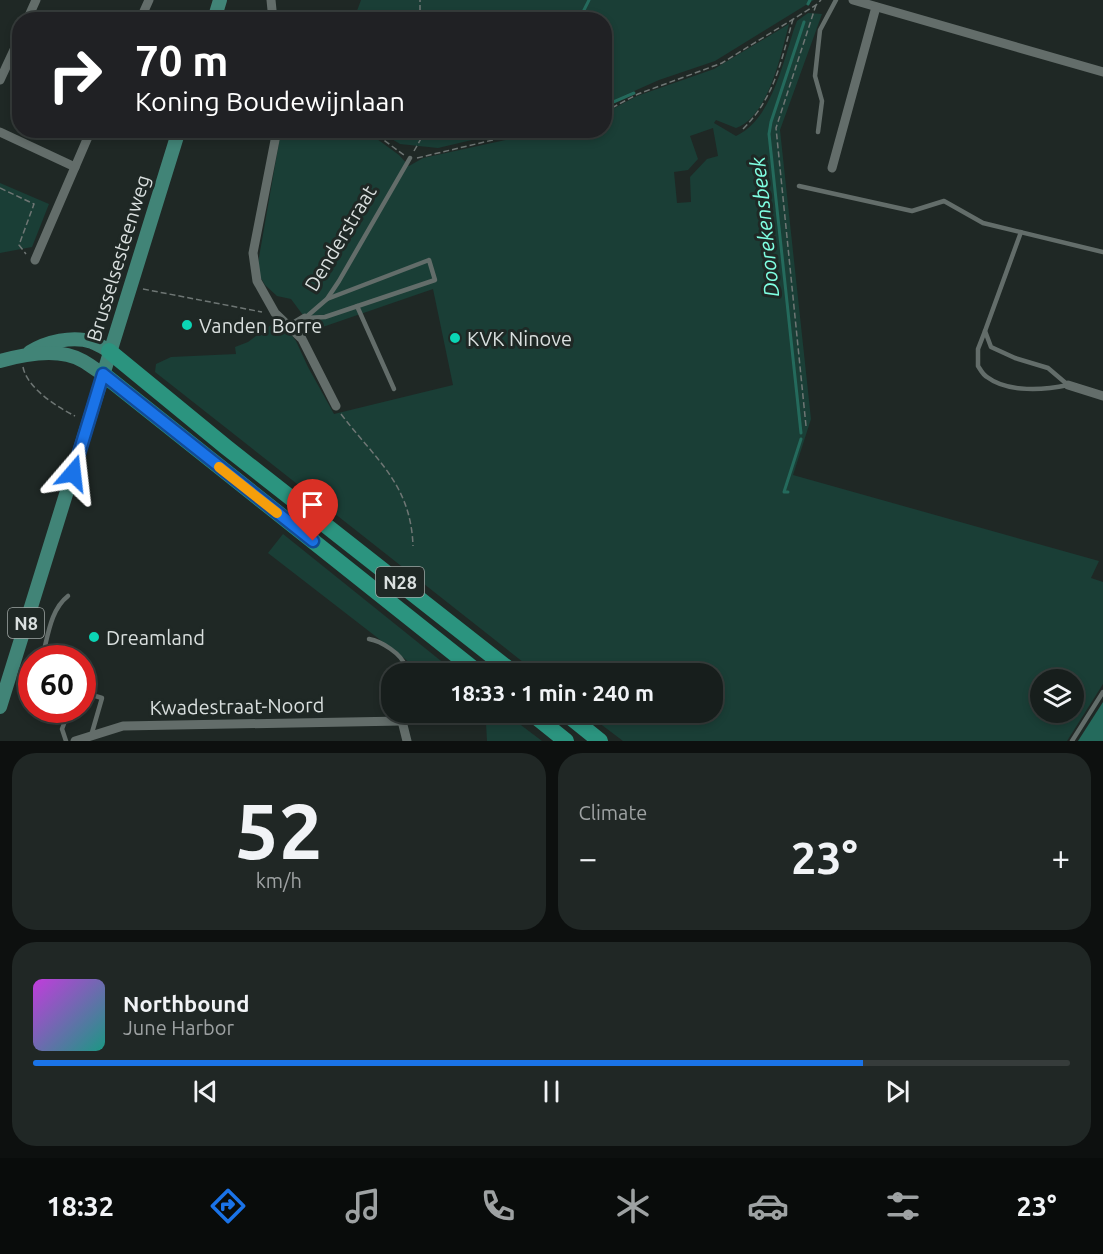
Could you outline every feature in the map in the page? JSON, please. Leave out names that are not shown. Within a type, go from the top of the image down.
[{"type":"highway","name":"N28","points":[[110,351],[226,447],[501,663]]},
{"type":"highway","name":"N28","points":[[103,374],[466,663]]},
{"type":"highway","points":[[544,723],[566,741]]},
{"type":"highway","points":[[578,723],[600,741]]},
{"type":"main road","name":"Brusselsesteenweg","points":[[0,707],[176,138]]},
{"type":"main road","name":"N28","points":[[0,361],[68,339],[90,341],[110,351]]},
{"type":"main road","name":"N28","points":[[25,354],[67,355],[83,361],[103,374]]},
{"type":"street","points":[[853,0],[1103,72]]},
{"type":"street","points":[[831,168],[876,8]]},
{"type":"street","points":[[0,80],[12,54]]},
{"type":"street","points":[[13,138],[75,167]]},
{"type":"street","points":[[35,260],[88,138]]},
{"type":"street","points":[[275,138],[253,253],[257,281],[275,313],[302,339],[336,406]]},
{"type":"street","name":"Denderstraat","points":[[290,327],[305,318]]},
{"type":"street","points":[[1068,385],[1103,396]]},
{"type":"street","name":"Kwadestraat-Noord","points":[[75,741],[123,726],[381,718]]},
{"type":"street","name":"Kwadestraat-Noord","points":[[403,723],[407,741]]},
{"type":"lane","points":[[818,132],[822,101],[815,76],[820,30],[836,0]]},
{"type":"lane","name":"Denderstraat","points":[[305,318],[327,299],[410,158]]},
{"type":"lane","points":[[799,186],[912,211],[944,201],[982,223],[1103,252]]},
{"type":"lane","points":[[1021,232],[978,349],[978,366],[986,377],[1010,387],[1046,389],[1068,385]]},
{"type":"lane","points":[[305,318],[325,317],[435,280],[429,260],[327,299]]},
{"type":"lane","points":[[357,306],[394,389]]},
{"type":"lane","points":[[985,331],[991,347],[1015,358],[1048,368],[1068,385]]},
{"type":"lane","points":[[46,645],[55,611],[60,602],[68,596]]},
{"type":"lane","points":[[369,639],[376,640],[403,659],[404,663]]},
{"type":"lane","points":[[1072,741],[1103,692]]},
{"type":"lane","points":[[96,696],[102,698],[96,719]]},
{"type":"lane","points":[[64,723],[62,729],[66,741]]},
{"type":"lane","points":[[91,736],[95,723]]},
{"type":"path","points":[[612,108],[638,94],[722,63],[821,0]]},
{"type":"path","points":[[806,426],[776,128],[816,5]]},
{"type":"path","points":[[743,129],[756,116],[768,98],[794,19]]},
{"type":"path","points":[[381,138],[410,158],[504,138]]},
{"type":"path","points":[[410,158],[421,138]]},
{"type":"path","points":[[0,188],[34,204],[19,245],[26,255]]},
{"type":"path","points":[[130,286],[275,313]]},
{"type":"path","points":[[25,354],[23,370],[32,384],[56,407],[75,416]]},
{"type":"path","points":[[336,406],[392,476],[404,498],[413,527],[413,546]]},
{"type":"shaded area","points":[[361,0],[814,0],[715,61],[659,80],[612,101],[612,12],[357,12]]},
{"type":"shaded area","points":[[808,13],[822,14],[780,130],[811,419],[793,475],[1099,561],[1091,578],[1103,582],[1103,684],[1084,714],[1084,669],[1030,669],[1030,723],[1078,723],[1067,741],[623,741],[599,723],[723,723],[723,663],[524,663],[155,372],[156,364],[171,357],[236,354],[235,347],[248,342],[279,319],[296,341],[334,414],[453,385],[433,289],[314,330],[291,299],[277,296],[265,285],[259,275],[258,263],[280,138],[376,138],[399,155],[409,166],[423,158],[515,138],[612,138],[612,109],[637,96],[714,69],[789,24],[772,83],[757,111],[736,128],[716,120],[714,123],[736,136],[758,117],[774,89],[797,21]],"holes":[[[713,128],[718,156],[707,159],[690,177],[691,202],[677,203],[674,172],[688,170],[698,159],[690,136]]]},
{"type":"shaded area","points":[[390,138],[480,138],[438,148],[400,144]]},
{"type":"shaded area","points":[[0,183],[49,204],[32,247],[0,253]]},
{"type":"shaded area","points":[[283,534],[444,663],[410,663],[268,553]]},
{"type":"shaded area","points":[[1103,702],[1103,741],[1078,741]]},
{"type":"shaded area","points":[[486,723],[518,723],[542,741],[487,741]]},
{"type":"waterway","points":[[583,12],[589,0]]},
{"type":"waterway","name":"Doorekensbeek","points":[[808,4],[810,0]]},
{"type":"waterway","name":"Doorekensbeek","points":[[801,433],[769,134],[804,22]]},
{"type":"waterway","points":[[612,103],[634,93]]},
{"type":"waterway","name":"Doorekensbeek","points":[[788,492],[784,492],[801,439]]},
{"type":"slow traffic","points":[[219,467],[277,513]]},
{"type":"place","name":"Vanden Borre","points":[[187,325]]},
{"type":"place","name":"KVK Ninove","points":[[455,338]]},
{"type":"place","name":"Dreamland","points":[[94,637]]},
{"type":"route","points":[[73,473],[103,374],[313,541]]}]
